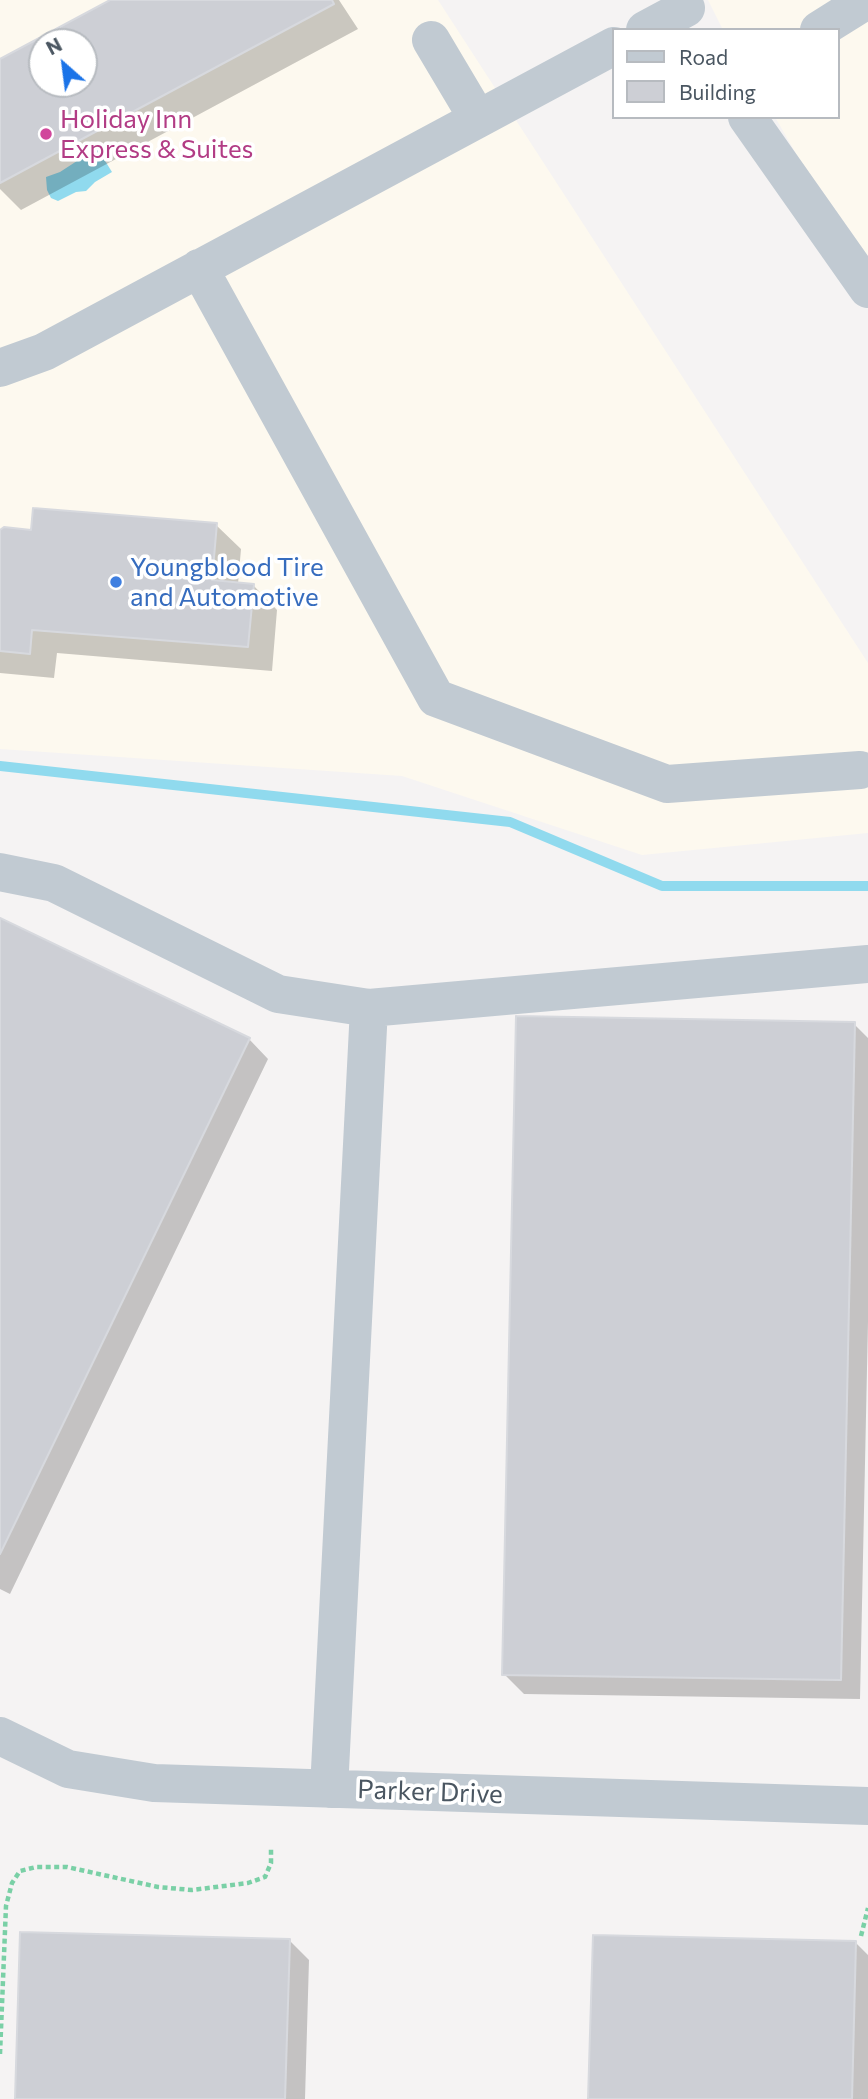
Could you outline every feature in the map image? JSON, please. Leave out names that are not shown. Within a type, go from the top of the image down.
[{"type":"street","points":[[822,28],[867,0]]},
{"type":"street","points":[[650,28],[689,12]]},
{"type":"street","points":[[430,40],[478,119]]},
{"type":"street","points":[[0,368],[44,352],[612,47]]},
{"type":"street","points":[[748,119],[868,289]]},
{"type":"street","points":[[199,268],[436,698],[667,783],[860,770]]},
{"type":"street","points":[[0,872],[54,883],[278,994],[369,1008],[868,964]]},
{"type":"street","points":[[328,1789],[369,1008]]},
{"type":"street","name":"Parker Drive","points":[[0,1736],[68,1769],[154,1783],[868,1806]]},
{"type":"path","points":[[0,2054],[6,1906],[12,1884],[20,1871],[36,1867],[67,1867],[158,1887],[192,1890],[248,1883],[265,1877],[271,1863],[271,1847]]},
{"type":"path","points":[[861,1936],[868,1908]]},
{"type":"shaded area","points":[[0,0],[438,0],[868,663],[868,833],[642,855],[402,776],[0,749]]},
{"type":"shaded area","points":[[708,0],[868,0],[868,256],[798,157],[776,119],[840,119],[840,28],[722,28]]},
{"type":"water","points":[[97,148],[112,172],[86,191],[76,192],[58,201],[51,198],[46,177],[60,172]]},
{"type":"building","name":"Holiday Inn Express & Suites","points":[[110,0],[332,0],[334,4],[0,183],[0,59],[28,44],[28,98],[98,98],[98,28],[58,28]]},
{"type":"building","name":"Youngblood Tire and Automotive","points":[[33,508],[217,523],[212,580],[254,584],[248,647],[32,630],[30,654],[0,651],[0,530],[4,527],[31,530]]},
{"type":"building","points":[[0,918],[250,1038],[0,1554]]},
{"type":"building","points":[[516,1016],[855,1022],[841,1680],[502,1675]]},
{"type":"building","points":[[20,1932],[290,1939],[285,2099],[15,2099]]},
{"type":"building","points":[[593,1935],[856,1941],[852,2099],[588,2099]]},
{"type":"waterway","points":[[0,766],[510,822],[662,886],[868,886]]},
{"type":"place","name":"Holiday Inn Express & Suites","points":[[46,134]]},
{"type":"place","name":"Youngblood Tire and Automotive","points":[[116,582]]}]
